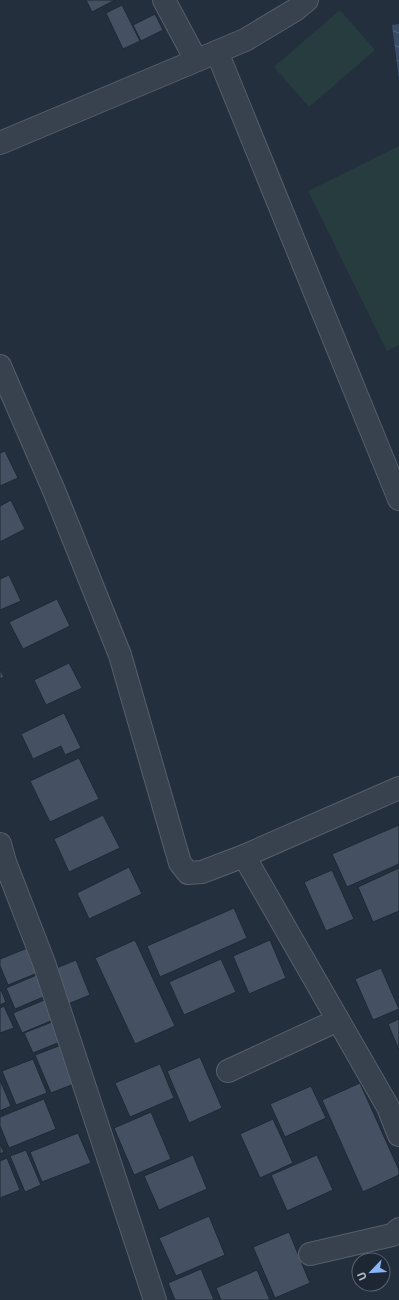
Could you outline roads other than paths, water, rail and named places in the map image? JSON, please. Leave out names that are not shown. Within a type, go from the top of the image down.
[{"type":"street","points":[[164,0],[196,60]]},
{"type":"street","points":[[0,143],[245,40],[295,10],[307,0]]},
{"type":"street","points":[[216,52],[399,499]]},
{"type":"street","points":[[0,366],[55,493],[120,655],[180,863],[188,873],[202,872],[244,856],[399,788]]},
{"type":"street","points":[[0,844],[5,862],[44,963],[155,1300]]},
{"type":"street","points":[[244,856],[338,1020],[394,1105],[399,1135]]},
{"type":"street","points":[[228,1071],[338,1020]]},
{"type":"street","points":[[310,1254],[392,1235],[399,1229]]},
{"type":"water","points":[[399,24],[399,79],[392,25]]}]
